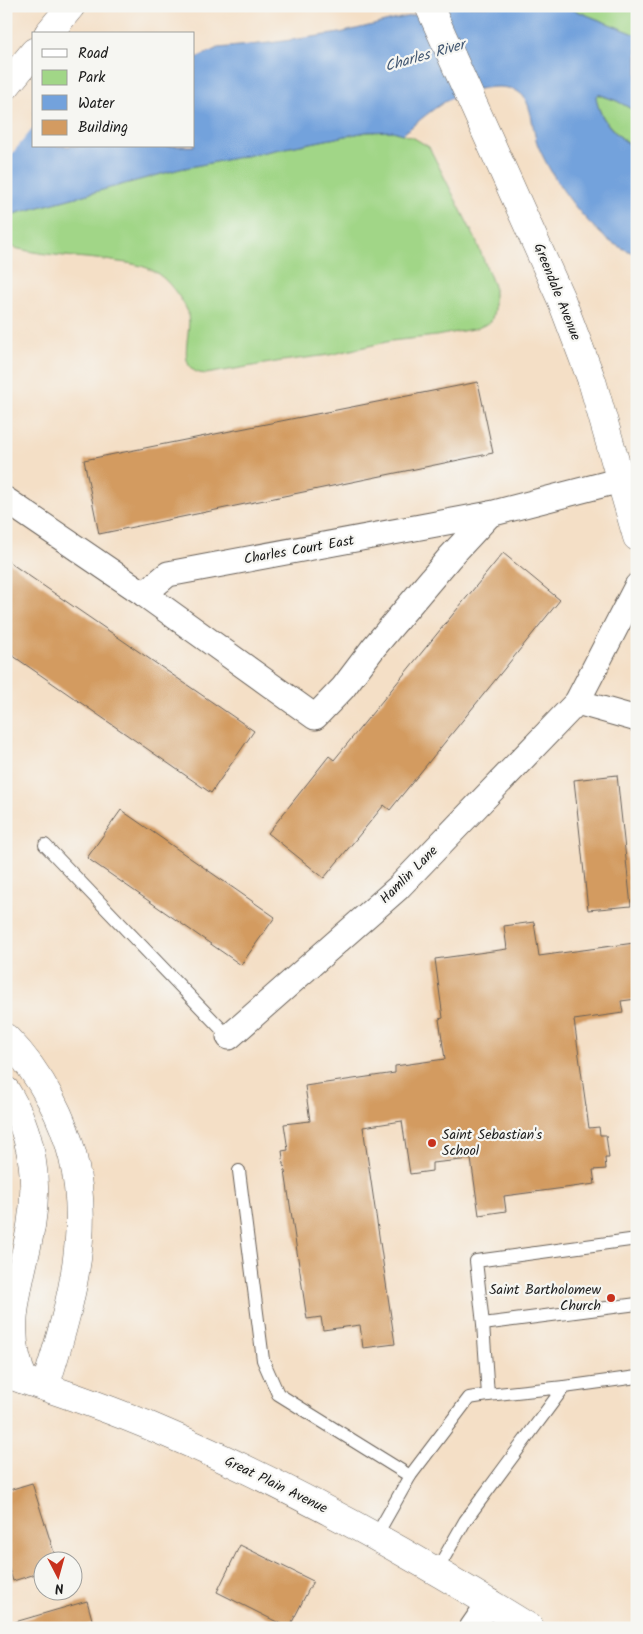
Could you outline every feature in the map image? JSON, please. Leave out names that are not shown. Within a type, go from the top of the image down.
[{"type":"main road","points":[[50,32],[70,6]]},
{"type":"main road","name":"Greendale Avenue","points":[[430,6],[561,298],[626,471],[637,537]]},
{"type":"main road","points":[[6,86],[32,54]]},
{"type":"main road","points":[[6,1038],[26,1060],[55,1107],[74,1156],[80,1192],[80,1233],[65,1325],[25,1380],[12,1357],[8,1323],[12,1299],[26,1248],[33,1209],[33,1167],[26,1134],[13,1101],[6,1091]]},
{"type":"main road","points":[[6,1289],[18,1270],[26,1248]]},
{"type":"main road","name":"Great Plain Avenue","points":[[25,1380],[128,1417],[199,1447],[288,1490],[437,1570],[530,1628]]},
{"type":"street","name":"Charles Court East","points":[[144,594],[168,574],[490,514],[626,471]]},
{"type":"street","points":[[6,500],[144,594],[314,717],[343,688],[374,647],[490,514]]},
{"type":"street","name":"Hamlin Lane","points":[[229,1036],[398,888],[577,702],[637,586]]},
{"type":"street","points":[[577,702],[637,719]]},
{"type":"street","points":[[472,1628],[490,1602]]},
{"type":"lane","points":[[45,845],[229,1036]]},
{"type":"lane","points":[[240,1171],[263,1360],[278,1394],[410,1476]]},
{"type":"lane","points":[[488,1395],[476,1261],[637,1238]]},
{"type":"lane","points":[[483,1324],[637,1304]]},
{"type":"lane","points":[[376,1536],[410,1476],[469,1398],[637,1378]]},
{"type":"lane","points":[[437,1570],[465,1521],[564,1387]]},
{"type":"green space","points":[[564,6],[637,6],[637,35]]},
{"type":"green space","points":[[597,94],[617,101],[637,112],[637,151],[616,133],[605,120],[598,105]]},
{"type":"green space","points":[[393,131],[414,138],[429,147],[475,238],[494,286],[494,311],[491,322],[478,328],[436,336],[391,341],[329,355],[206,374],[195,372],[189,366],[186,349],[189,319],[187,310],[172,288],[157,273],[142,266],[32,252],[6,245],[6,216],[180,169],[366,132]]},
{"type":"water","name":"Charles River","points":[[450,6],[564,6],[637,35],[637,112],[617,101],[598,94],[596,96],[601,114],[610,128],[637,151],[637,255],[610,241],[577,209],[552,173],[539,148],[525,99],[515,90],[498,87],[480,89],[456,96],[435,109],[403,134],[393,131],[366,132],[180,169],[6,216],[6,113],[32,107],[32,148],[195,148],[195,59],[218,48],[340,33]]},
{"type":"pier","points":[[32,105],[32,129],[6,161],[6,110]]},
{"type":"building","points":[[478,382],[493,453],[99,534],[84,460]]},
{"type":"building","points":[[503,553],[560,600],[390,810],[384,805],[324,878],[268,833],[329,756],[334,760]]},
{"type":"building","points":[[6,560],[254,731],[211,793],[6,651]]},
{"type":"building","points":[[617,775],[631,906],[588,910],[574,780]]},
{"type":"building","points":[[121,810],[275,917],[241,965],[87,858]]},
{"type":"building","points":[[534,922],[539,956],[634,943],[637,964],[637,999],[621,1001],[623,1013],[574,1020],[589,1128],[599,1127],[600,1135],[606,1135],[609,1158],[605,1158],[606,1169],[593,1170],[595,1184],[504,1196],[506,1211],[479,1215],[471,1159],[432,1163],[432,1171],[410,1174],[402,1121],[363,1127],[395,1344],[363,1348],[360,1325],[323,1330],[321,1317],[307,1319],[282,1151],[288,1150],[284,1124],[310,1121],[305,1086],[395,1073],[395,1066],[445,1059],[439,1019],[443,1018],[435,959],[507,949],[504,926]]},
{"type":"building","points":[[32,1483],[54,1552],[32,1552],[32,1575],[13,1581],[6,1560],[6,1491]]},
{"type":"building","points":[[240,1545],[313,1581],[289,1628],[217,1592]]},
{"type":"building","points":[[87,1601],[93,1623],[78,1628],[16,1628],[15,1622]]},
{"type":"place","name":"Saint Sebastian's School","points":[[432,1143]]},
{"type":"place","name":"Saint Bartholomew Church","points":[[611,1298]]}]
